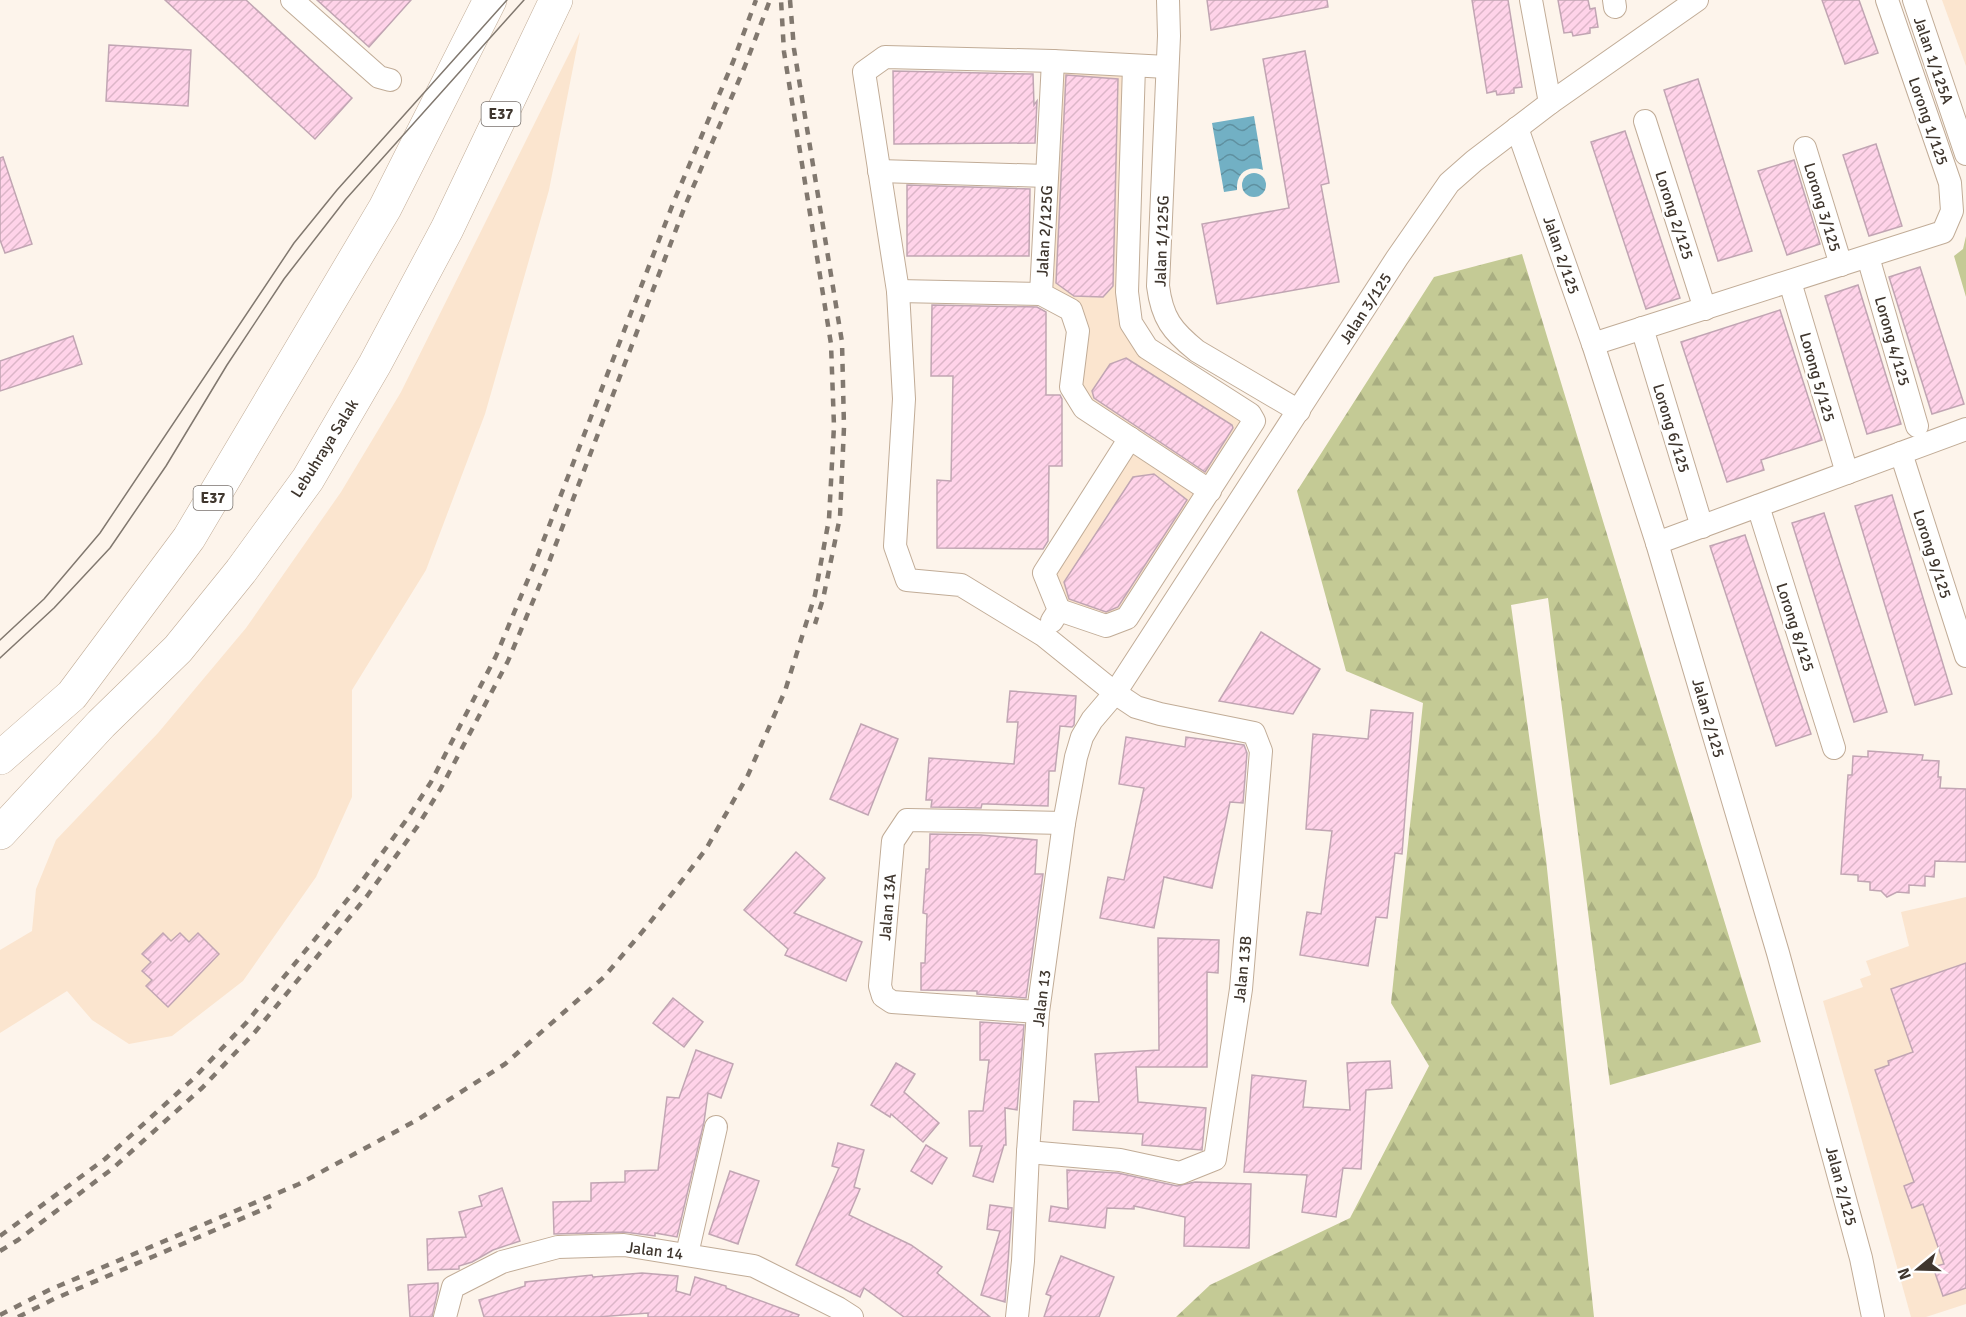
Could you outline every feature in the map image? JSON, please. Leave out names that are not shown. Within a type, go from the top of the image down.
[{"type":"highway","name":"E37","points":[[0,758],[72,695],[189,538],[385,208],[490,0]]},
{"type":"highway","name":"Lebuhraya Salak","points":[[0,833],[101,724],[178,649],[241,571],[308,479],[375,364],[447,229],[556,0]]},
{"type":"street","points":[[292,0],[379,77],[390,80]]},
{"type":"street","name":"Jalan 1/125G","points":[[1168,0],[1158,286],[1161,307],[1170,325],[1197,351],[1299,411]]},
{"type":"street","points":[[1531,0],[1550,103]]},
{"type":"street","name":"Jalan 3/125","points":[[1115,693],[1397,258],[1449,183],[1550,103],[1697,0]]},
{"type":"street","name":"Lorong 1/125","points":[[1868,257],[1943,232],[1950,218],[1952,193],[1887,0]]},
{"type":"street","name":"Jalan 1/125A","points":[[1914,0],[1966,154]]},
{"type":"street","points":[[1115,693],[1043,635],[961,585],[907,580],[895,546],[904,399],[898,291],[864,72],[885,57],[1053,61],[1167,67]]},
{"type":"street","name":"Jalan 2/125G","points":[[1053,61],[1041,294],[1071,310],[1078,331],[1071,387],[1083,408],[1210,491]]},
{"type":"street","points":[[1130,438],[1044,573],[1059,610],[1106,626],[1126,618],[1253,425],[1254,417],[1147,348],[1131,323],[1127,292],[1134,66]]},
{"type":"street","name":"Lorong 2/125","points":[[1645,120],[1705,309]]},
{"type":"street","name":"Jalan 2/125","points":[[1517,128],[1593,344],[1657,543],[1781,964],[1861,1258],[1873,1317]]},
{"type":"street","name":"Lorong 3/125","points":[[1805,148],[1841,265]]},
{"type":"street","points":[[879,171],[1047,176]]},
{"type":"street","points":[[1593,344],[1868,257]]},
{"type":"street","name":"Lorong 4/125","points":[[1868,257],[1917,426]]},
{"type":"street","name":"Lorong 5/125","points":[[1790,282],[1847,473]]},
{"type":"street","points":[[898,291],[1041,294]]},
{"type":"street","name":"Lorong 6/125","points":[[1642,328],[1702,527]]},
{"type":"street","points":[[1657,543],[1966,429]]},
{"type":"street","name":"Lorong 9/125","points":[[1901,453],[1966,656]]},
{"type":"street","name":"Lorong 8/125","points":[[1758,506],[1834,748]]},
{"type":"street","points":[[1043,635],[1059,610]]},
{"type":"street","name":"Jalan 13","points":[[1017,1317],[1023,1261],[1038,1012],[1064,823],[1082,737],[1092,720],[1115,693]]},
{"type":"street","name":"Jalan 13B","points":[[1028,1152],[1120,1160],[1180,1173],[1215,1159],[1241,989],[1260,751],[1254,733],[1160,714],[1136,706],[1115,693]]},
{"type":"street","name":"Jalan 13A","points":[[1038,1012],[891,1002],[883,996],[880,986],[893,841],[907,820],[1064,823]]},
{"type":"street","points":[[687,1254],[716,1127]]},
{"type":"street","name":"Jalan 14","points":[[444,1317],[453,1287],[502,1262],[558,1248],[624,1245],[754,1266],[852,1317]]},
{"type":"shaded area","points":[[1942,0],[1966,0],[1966,66]]},
{"type":"shaded area","points":[[580,32],[549,190],[485,414],[426,570],[352,690],[352,797],[316,877],[243,981],[172,1036],[129,1044],[92,1020],[67,991],[0,1033],[0,950],[32,931],[36,889],[56,840],[158,733],[246,628],[341,492],[401,392]]},
{"type":"shaded area","points":[[1059,69],[1127,72],[1125,325],[1249,419],[1124,616],[1106,622],[1066,609],[1052,573],[1137,440],[1087,406],[1078,384],[1085,329],[1049,291]]},
{"type":"shaded area","points":[[1966,897],[1966,1304],[1926,1317],[1911,1317],[1823,1001],[1863,987],[1860,979],[1871,975],[1866,961],[1909,946],[1901,912]]},
{"type":"green space","points":[[1966,236],[1966,297],[1954,256],[1963,249]]},
{"type":"green space","points":[[1522,254],[1761,1042],[1610,1085],[1548,598],[1511,605],[1546,859],[1594,1317],[1176,1317],[1210,1285],[1350,1218],[1429,1066],[1391,1003],[1423,703],[1346,671],[1297,491],[1434,277]]},
{"type":"water","points":[[1254,116],[1263,170],[1247,170],[1238,179],[1237,190],[1224,192],[1212,123]]},
{"type":"water","points":[[1254,173],[1263,176],[1266,185],[1263,194],[1254,197],[1245,194],[1242,185],[1245,176]]},
{"type":"building","points":[[165,0],[246,0],[352,98],[315,139]]},
{"type":"building","points":[[317,0],[411,0],[369,47]]},
{"type":"building","points":[[1207,0],[1327,0],[1328,7],[1211,30]]},
{"type":"building","points":[[1472,0],[1508,0],[1522,87],[1514,88],[1514,93],[1497,95],[1496,91],[1487,93]]},
{"type":"building","points":[[1558,0],[1588,0],[1590,9],[1595,8],[1598,27],[1590,28],[1590,33],[1573,36],[1572,32],[1564,33]]},
{"type":"building","points":[[1822,0],[1859,0],[1878,53],[1845,64]]},
{"type":"building","points":[[109,45],[191,50],[188,106],[106,101]]},
{"type":"building","points":[[1305,51],[1329,183],[1321,185],[1339,282],[1217,304],[1202,224],[1289,208],[1263,59]]},
{"type":"building","points":[[893,71],[1033,74],[1034,105],[1037,101],[1035,143],[894,144]]},
{"type":"building","points":[[1066,75],[1118,79],[1113,286],[1103,297],[1074,296],[1056,283]]},
{"type":"building","points":[[1698,79],[1752,251],[1718,261],[1664,90]]},
{"type":"building","points":[[1625,131],[1680,298],[1646,309],[1591,142]]},
{"type":"building","points":[[1876,144],[1902,226],[1869,236],[1843,155]]},
{"type":"building","points":[[3,157],[32,244],[5,253],[0,240],[0,158]]},
{"type":"building","points":[[1794,160],[1820,244],[1787,255],[1758,171]]},
{"type":"building","points":[[907,185],[1030,189],[1029,256],[907,256]]},
{"type":"building","points":[[1920,267],[1964,404],[1932,414],[1889,277]]},
{"type":"building","points":[[1858,285],[1901,424],[1867,434],[1825,296]]},
{"type":"building","points":[[932,305],[1037,307],[1046,312],[1046,395],[1060,395],[1062,399],[1062,466],[1049,466],[1048,541],[1043,549],[937,548],[937,480],[951,481],[953,376],[931,376]]},
{"type":"building","points":[[1780,310],[1822,440],[1761,460],[1764,470],[1727,482],[1681,342]]},
{"type":"building","points":[[73,336],[82,364],[0,391],[0,361]]},
{"type":"building","points":[[1126,358],[1232,425],[1233,428],[1205,472],[1094,398],[1092,391],[1110,364]]},
{"type":"building","points":[[1154,474],[1187,500],[1118,607],[1106,612],[1069,599],[1064,582],[1133,477]]},
{"type":"building","points":[[1892,495],[1952,694],[1915,705],[1855,506]]},
{"type":"building","points":[[1824,513],[1887,712],[1854,722],[1792,523]]},
{"type":"building","points":[[1745,535],[1811,734],[1776,746],[1710,546]]},
{"type":"building","points":[[1261,632],[1320,669],[1293,714],[1219,701]]},
{"type":"building","points":[[1010,691],[1076,696],[1074,725],[1072,727],[1060,726],[1055,771],[1049,771],[1048,806],[982,804],[981,808],[931,807],[932,800],[926,800],[929,758],[1014,764],[1018,722],[1007,722]]},
{"type":"building","points":[[1371,710],[1413,713],[1402,854],[1395,853],[1387,918],[1376,917],[1368,966],[1300,955],[1307,912],[1321,914],[1332,831],[1306,829],[1313,734],[1368,739]]},
{"type":"building","points":[[861,724],[898,739],[868,815],[830,799]]},
{"type":"building","points":[[1126,737],[1185,747],[1186,737],[1244,745],[1247,753],[1243,803],[1230,802],[1212,888],[1164,877],[1154,928],[1100,918],[1108,877],[1124,880],[1144,788],[1119,784]]},
{"type":"building","points":[[1868,751],[1923,755],[1922,760],[1939,761],[1940,788],[1966,789],[1966,862],[1935,861],[1934,877],[1925,876],[1925,886],[1909,885],[1909,893],[1897,892],[1887,897],[1881,891],[1870,890],[1870,882],[1858,881],[1858,875],[1841,874],[1848,775],[1852,775],[1853,756],[1868,757]]},
{"type":"building","points":[[930,834],[981,835],[1037,840],[1035,874],[1043,874],[1026,998],[977,994],[977,991],[921,990],[921,963],[925,963],[927,914],[923,913],[926,869],[929,869]]},
{"type":"building","points":[[796,852],[825,878],[794,913],[862,942],[846,981],[785,955],[788,949],[744,910]]},
{"type":"building","points":[[163,933],[171,941],[180,933],[189,942],[198,933],[219,954],[168,1007],[146,986],[152,980],[142,971],[151,962],[142,954]]},
{"type":"building","points":[[1158,938],[1219,940],[1218,973],[1207,972],[1207,1067],[1136,1067],[1138,1102],[1206,1108],[1202,1150],[1142,1145],[1143,1134],[1073,1130],[1074,1101],[1099,1102],[1095,1054],[1159,1050]]},
{"type":"building","points":[[1966,963],[1966,1288],[1943,1296],[1933,1267],[1944,1264],[1923,1204],[1912,1208],[1904,1186],[1914,1182],[1875,1070],[1889,1065],[1888,1061],[1913,1052],[1891,989]]},
{"type":"building","points":[[673,998],[703,1022],[684,1047],[653,1023]]},
{"type":"building","points":[[980,1022],[1024,1025],[1017,1110],[1005,1108],[1006,1145],[1004,1145],[993,1182],[973,1176],[982,1146],[970,1146],[969,1111],[983,1111],[989,1060],[980,1060]]},
{"type":"building","points":[[696,1050],[733,1064],[721,1098],[708,1093],[704,1122],[677,1237],[655,1233],[655,1236],[624,1232],[554,1234],[553,1202],[591,1201],[591,1183],[625,1182],[625,1171],[658,1170],[667,1097],[679,1098]]},
{"type":"building","points":[[1390,1061],[1392,1088],[1366,1090],[1361,1169],[1343,1168],[1336,1217],[1302,1212],[1307,1175],[1244,1172],[1252,1075],[1306,1081],[1303,1107],[1350,1110],[1347,1063]]},
{"type":"building","points":[[896,1063],[915,1074],[904,1092],[939,1123],[923,1142],[891,1114],[890,1117],[871,1105]]},
{"type":"building","points":[[838,1143],[864,1150],[854,1187],[860,1189],[849,1215],[911,1245],[942,1267],[937,1273],[990,1317],[904,1317],[864,1288],[860,1297],[796,1265],[839,1168],[832,1166]]},
{"type":"building","points":[[926,1145],[947,1158],[932,1184],[911,1171]]},
{"type":"building","points":[[1067,1170],[1118,1173],[1177,1186],[1195,1182],[1251,1184],[1249,1248],[1184,1246],[1185,1217],[1134,1206],[1134,1209],[1107,1208],[1105,1228],[1049,1221],[1051,1206],[1068,1209]]},
{"type":"building","points":[[730,1171],[759,1181],[738,1244],[709,1234]]},
{"type":"building","points":[[502,1188],[520,1241],[493,1250],[472,1262],[459,1266],[459,1269],[428,1270],[427,1239],[466,1237],[459,1212],[482,1206],[479,1196]]},
{"type":"building","points":[[990,1205],[1012,1208],[1005,1302],[981,1295],[1000,1231],[987,1229]]},
{"type":"building","points":[[1061,1256],[1114,1277],[1099,1317],[1044,1317],[1051,1296],[1046,1294]]},
{"type":"building","points":[[642,1273],[678,1276],[676,1291],[690,1295],[695,1277],[726,1286],[726,1288],[799,1315],[798,1317],[648,1317],[648,1313],[598,1317],[484,1317],[479,1300],[525,1286],[525,1282],[592,1275],[593,1277]]},
{"type":"building","points":[[438,1283],[432,1317],[410,1317],[408,1285]]},
{"type":"tram line","points":[[0,640],[44,599],[100,533],[294,243],[337,190],[507,0]]},
{"type":"tram line","points":[[0,658],[54,608],[110,548],[166,466],[227,365],[284,279],[346,199],[524,0]]},
{"type":"railway","points":[[0,1236],[105,1159],[193,1079],[246,1023],[357,888],[431,782],[496,656],[534,565],[674,201],[733,62],[756,0]]},
{"type":"railway","points":[[0,1251],[112,1169],[202,1088],[255,1032],[367,896],[417,827],[441,788],[508,661],[546,570],[685,206],[745,66],[770,0]]},
{"type":"railway","points":[[0,1315],[49,1290],[299,1184],[417,1120],[505,1064],[604,977],[648,925],[706,849],[748,775],[785,691],[815,595],[829,519],[834,426],[831,344],[784,52],[781,0]]},
{"type":"railway","points":[[790,0],[794,49],[842,342],[844,427],[840,517],[823,599],[815,624]]},
{"type":"railway","points":[[18,1317],[54,1299],[271,1206]]}]
